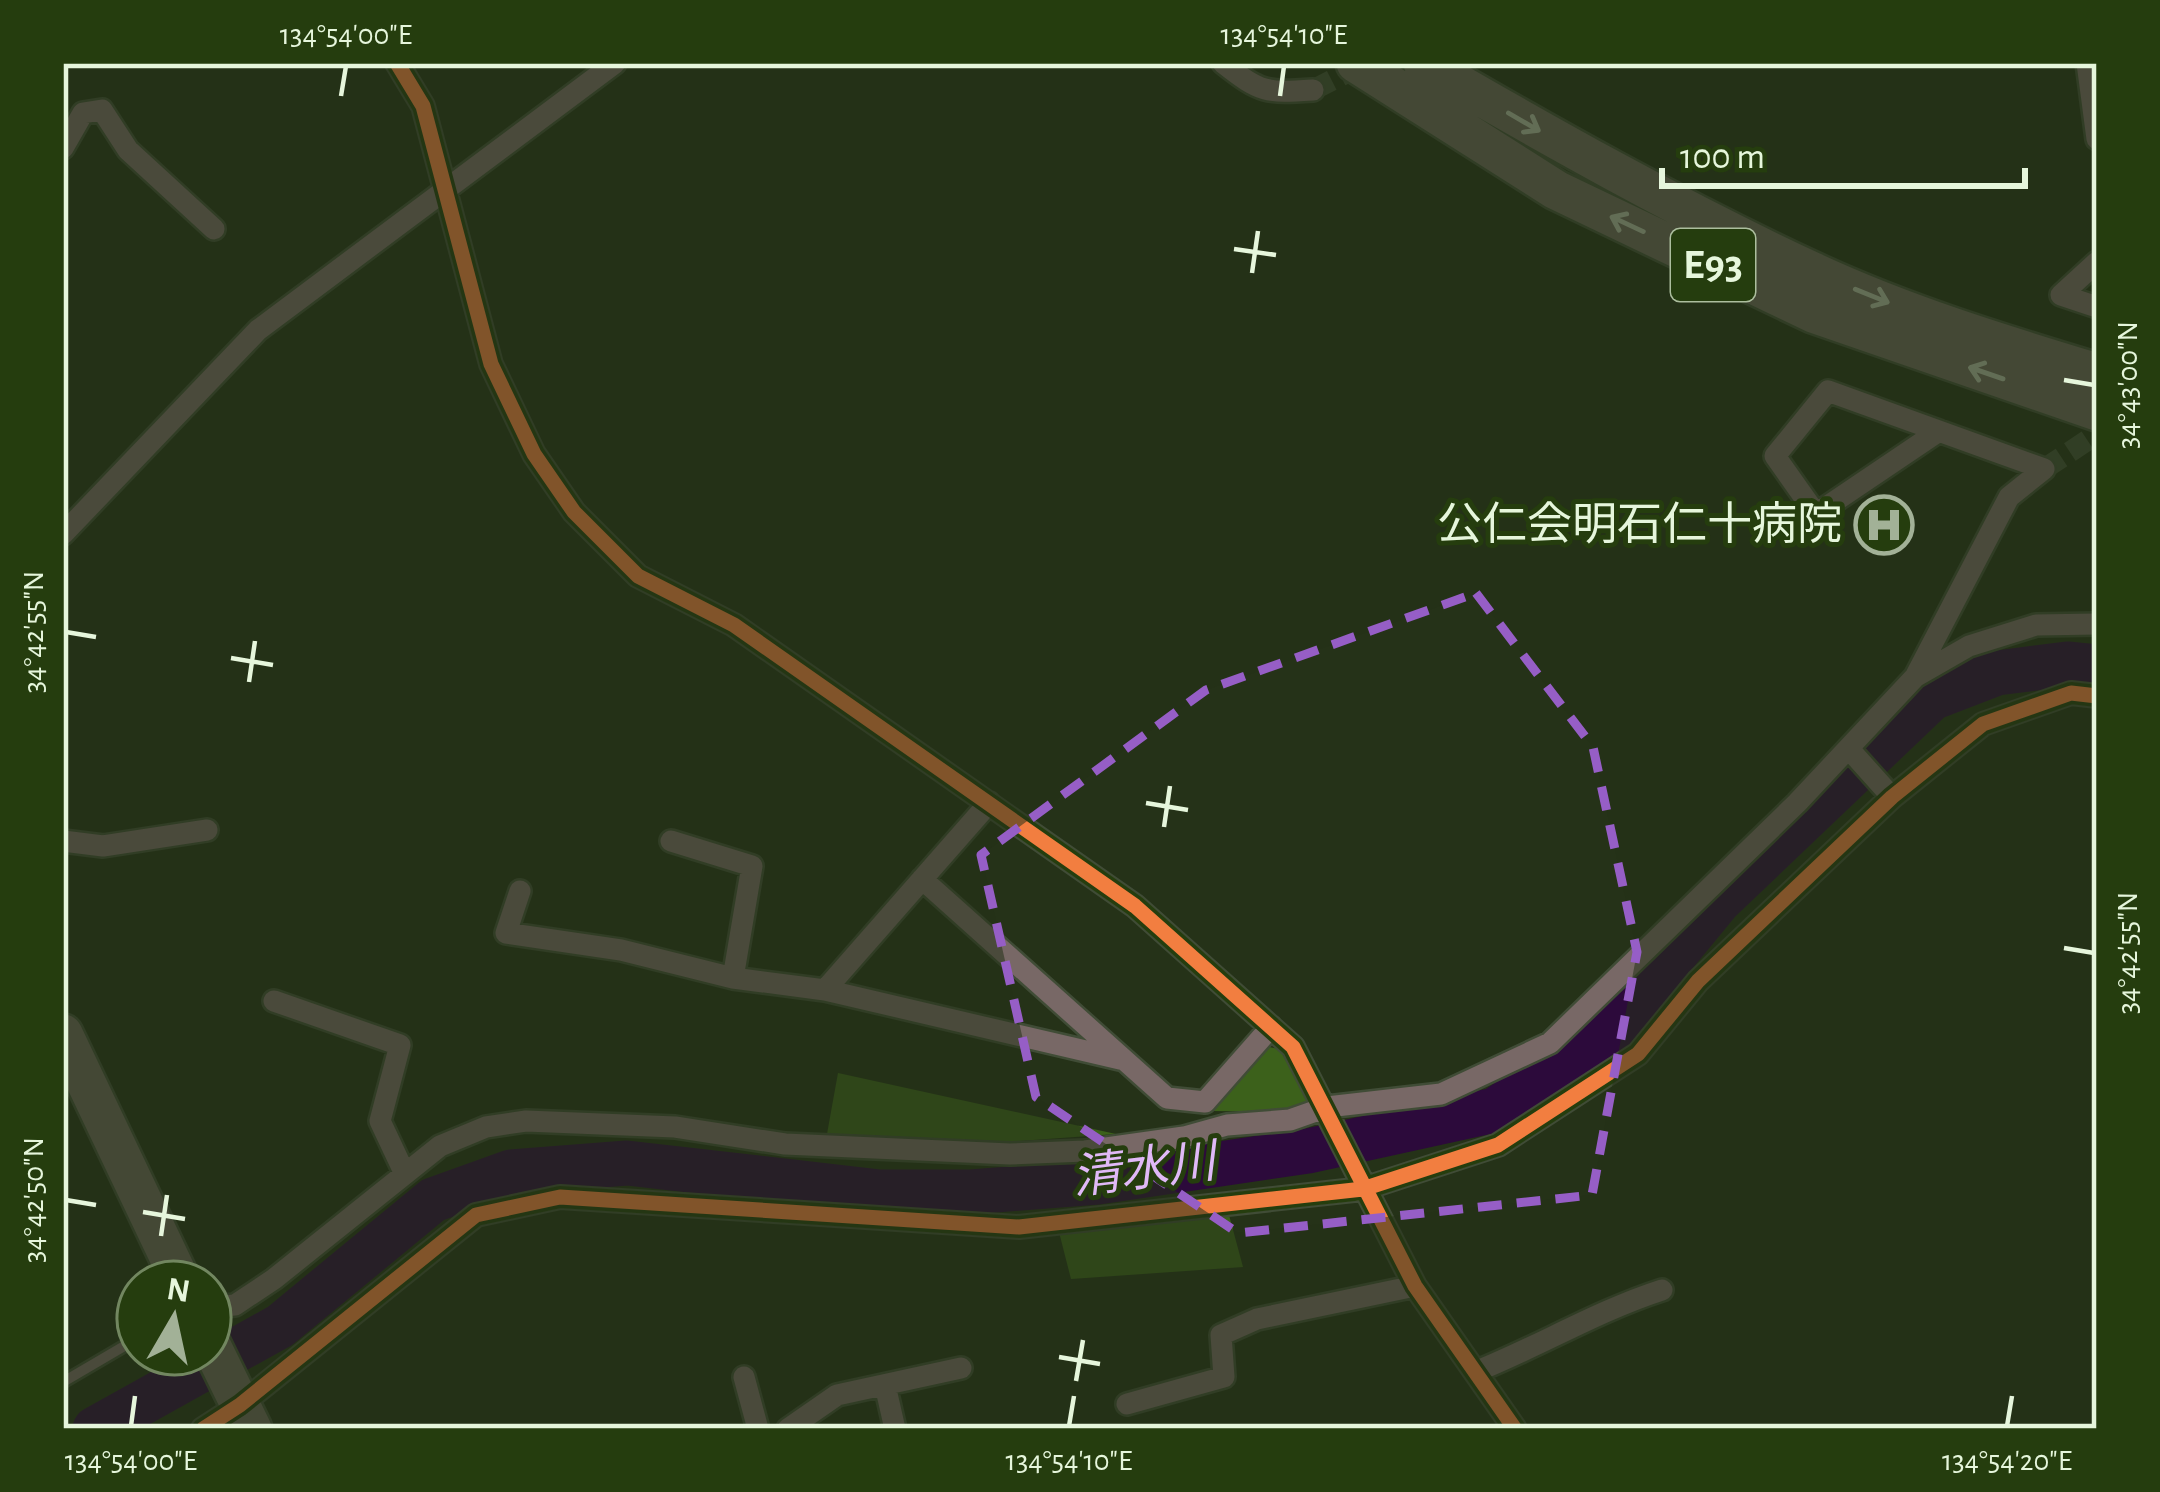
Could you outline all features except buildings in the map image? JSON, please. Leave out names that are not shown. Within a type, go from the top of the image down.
[{"type":"highway","name":"E93","points":[[1356,63],[1556,190],[1813,313],[2097,411]]},
{"type":"highway","name":"E93","points":[[1423,63],[1609,171],[1815,273],[1925,317],[2097,373]]},
{"type":"highway","points":[[63,1034],[170,1258]]},
{"type":"highway","points":[[227,1378],[246,1417]]},
{"type":"street","points":[[397,63],[423,106],[491,364],[534,454],[574,512],[638,575],[734,625],[1135,906],[1293,1047],[1415,1286],[1515,1429]]},
{"type":"street","points":[[63,534],[258,330],[615,63]]},
{"type":"street","points":[[1223,63],[1255,88],[1313,90]]},
{"type":"street","points":[[2086,63],[2097,139]]},
{"type":"street","points":[[63,148],[83,112],[102,110],[128,150],[214,229]]},
{"type":"street","points":[[2097,262],[2061,296],[2097,308]]},
{"type":"street","points":[[234,1305],[274,1279],[440,1146],[486,1126],[526,1121],[675,1126],[785,1144],[1010,1154],[1085,1151],[1184,1137],[1227,1125],[1290,1120],[1327,1107],[1441,1094],[1550,1042],[1849,749],[1916,677],[2009,497],[2044,470],[1939,431],[1828,391],[1775,456],[1816,514],[1939,431]]},
{"type":"street","points":[[1916,677],[1970,646],[2036,625],[2097,624]]},
{"type":"street","points":[[203,1429],[246,1417],[476,1215],[560,1197],[1019,1227],[1363,1189],[1498,1145],[1637,1054],[1698,981],[1892,797],[1983,724],[2071,693],[2097,696]]},
{"type":"street","points":[[1849,749],[1892,797]]},
{"type":"street","points":[[825,990],[989,803]]},
{"type":"street","points":[[63,841],[103,846],[207,830]]},
{"type":"street","points":[[671,841],[752,866],[733,978]]},
{"type":"street","points":[[922,879],[1168,1098],[1205,1102],[1271,1027]]},
{"type":"street","points":[[520,891],[506,933],[621,950],[733,978],[825,990],[1120,1059]]},
{"type":"street","points":[[274,1001],[400,1045],[380,1121],[404,1172]]},
{"type":"street","points":[[1127,1404],[1224,1377],[1221,1336],[1257,1319],[1415,1286]]},
{"type":"street","points":[[1475,1372],[1662,1290]]},
{"type":"street","points":[[788,1429],[837,1395],[961,1368]]},
{"type":"street","points":[[744,1377],[758,1429]]},
{"type":"street","points":[[885,1385],[895,1429]]},
{"type":"lane","points":[[63,1382],[114,1352]]},
{"type":"highlighted area","points":[[1476,593],[1593,747],[1637,952],[1592,1195],[1238,1233],[1036,1097],[981,855],[1206,690]]},
{"type":"green space","points":[[1269,1047],[1279,1049],[1314,1104],[1285,1112],[1212,1111]]},
{"type":"green space","points":[[838,1073],[1116,1134],[992,1143],[827,1134]]},
{"type":"green space","points":[[1229,1215],[1243,1267],[1071,1279],[1059,1232]]},
{"type":"waterway","name":"清水川","points":[[95,1429],[280,1326],[433,1200],[511,1172],[627,1163],[880,1192],[971,1192],[1098,1182],[1308,1151],[1495,1110],[1611,1032],[1719,901],[1932,698],[1997,673],[2067,664],[2097,667]]},
{"type":"tunnel","points":[[1313,90],[1366,63]]},
{"type":"tunnel","points":[[2044,469],[2097,434]]},
{"type":"cycle path","points":[[397,63],[423,106],[491,364],[534,454],[574,512],[638,576],[734,625],[1135,906],[1293,1047],[1415,1286],[1515,1429]]},
{"type":"cycle path","points":[[203,1429],[240,1405],[476,1215],[560,1197],[1019,1227],[1363,1189],[1498,1145],[1638,1054],[1698,981],[1892,797],[1983,724],[2071,693],[2097,696]]},
{"type":"place","name":"公仁会明石仁十病院","points":[[1884,525]]}]
